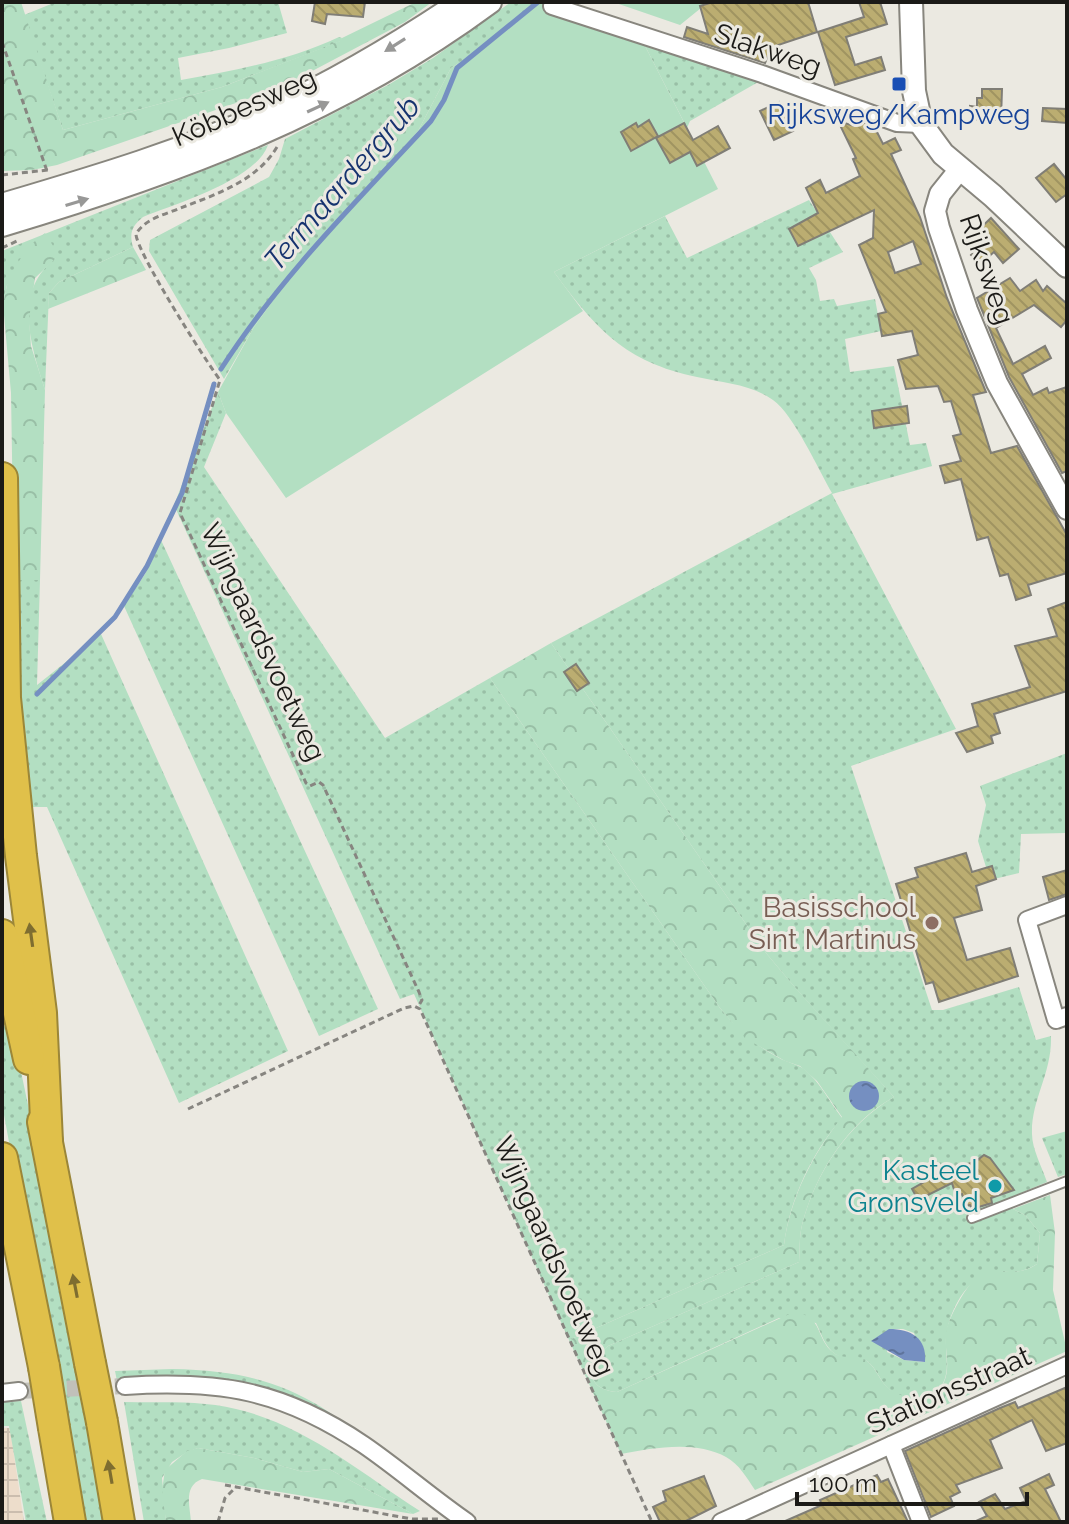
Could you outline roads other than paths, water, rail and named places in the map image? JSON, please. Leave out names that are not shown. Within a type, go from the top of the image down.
[{"type":"highway","points":[[2,478],[5,698],[41,1013],[47,1141]]},
{"type":"highway","points":[[2,935],[47,1141],[119,1522]]},
{"type":"highway","points":[[2,1158],[44,1367],[70,1522]]},
{"type":"main road","points":[[911,2],[914,91],[921,124],[943,154],[1012,213],[1067,266]]},
{"type":"main road","name":"Köbbesweg","points":[[2,225],[141,182],[275,127],[381,74],[477,4]]},
{"type":"main road","name":"Köbbesweg","points":[[2,205],[164,153],[275,127]]},
{"type":"street","name":"Slakweg","points":[[552,6],[762,74],[897,123],[921,124]]},
{"type":"street","name":"Rijksweg","points":[[960,169],[937,202],[935,211],[939,228],[967,310],[997,383],[1067,509]]},
{"type":"street","points":[[1067,905],[1027,920],[1056,1020],[1067,1016]]},
{"type":"street","name":"Stationsstraat","points":[[721,1522],[1067,1365]]},
{"type":"street","points":[[125,1386],[209,1385],[284,1401],[329,1422],[364,1445],[467,1522]]},
{"type":"street","points":[[891,1445],[921,1522]]},
{"type":"lane","points":[[972,1218],[1067,1181]]},
{"type":"water","points":[[864,1081],[874,1086],[879,1096],[874,1106],[864,1111],[854,1106],[849,1096],[854,1086]]},
{"type":"water","points":[[889,1329],[916,1336],[923,1347],[925,1362],[904,1360],[871,1341]]},
{"type":"waterway","name":"Termaardergrub","points":[[221,369],[294,271],[431,121],[444,100],[457,68],[538,2]]},
{"type":"waterway","name":"Termaardergrub","points":[[37,694],[115,617],[147,566],[182,493],[214,384]]},
{"type":"tunnel","points":[[19,1391],[125,1386]]},
{"type":"place","name":"Rijksweg/Kampweg","points":[[899,84]]},
{"type":"place","name":"Basisschool Sint Martinus","points":[[932,923]]},
{"type":"place","name":"Kasteel Gronsveld","points":[[995,1186]]}]
